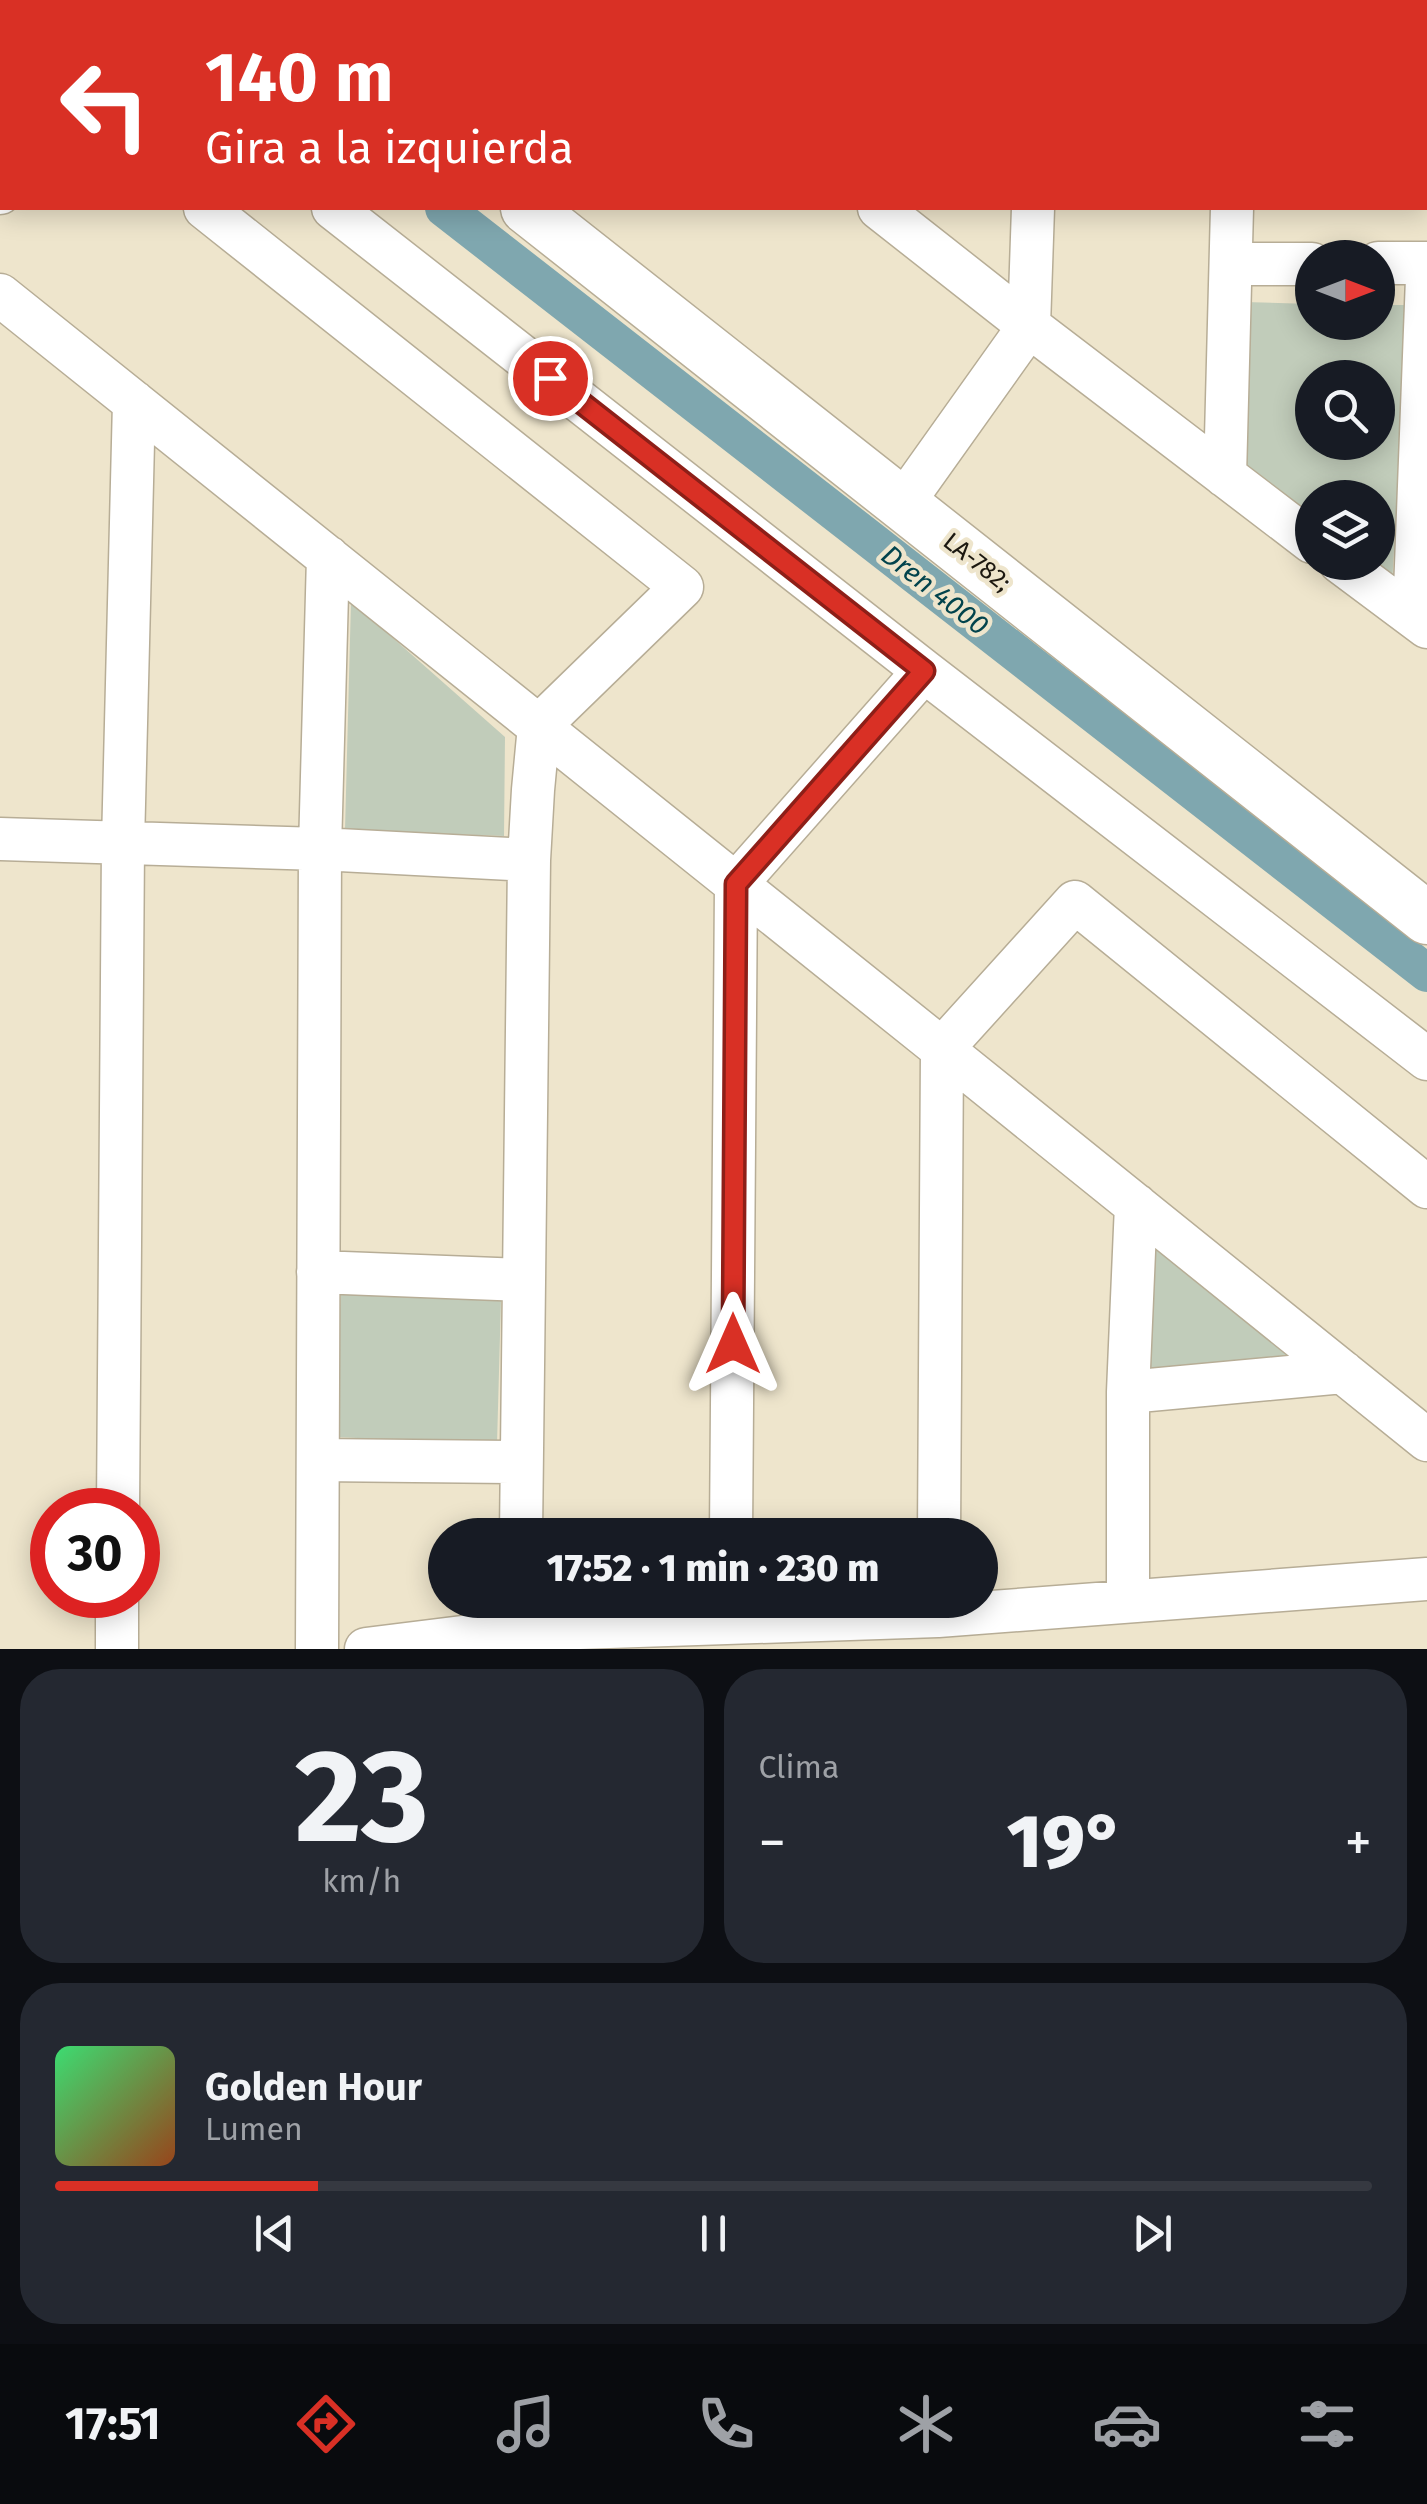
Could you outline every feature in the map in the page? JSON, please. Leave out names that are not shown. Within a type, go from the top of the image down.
[{"type":"street","points":[[208,210],[682,587],[540,726],[529,860],[521,1518]]},
{"type":"street","points":[[336,210],[1427,1059]]},
{"type":"street","name":"LA-782;","points":[[529,210],[1427,918]]},
{"type":"street","points":[[882,210],[1295,529]]},
{"type":"street","points":[[903,504],[1030,326],[1033,210]]},
{"type":"street","points":[[1225,476],[1232,210]]},
{"type":"street","points":[[1395,263],[1427,262]]},
{"type":"street","points":[[1230,264],[1295,264]]},
{"type":"street","points":[[1420,622],[1427,278]]},
{"type":"street","points":[[0,295],[1427,1440]]},
{"type":"street","points":[[118,1488],[124,844],[134,402]]},
{"type":"street","points":[[317,1649],[320,849],[328,556]]},
{"type":"street","points":[[1364,580],[1420,622]]},
{"type":"street","points":[[731,1518],[736,884],[924,671]]},
{"type":"street","points":[[0,839],[529,860]]},
{"type":"street","points":[[939,1518],[942,1048],[1074,902],[1427,1187]]},
{"type":"street","points":[[1128,1601],[1128,1392],[1136,1204]]},
{"type":"street","points":[[318,1272],[523,1280]]},
{"type":"street","points":[[1128,1392],[1343,1372]]},
{"type":"street","points":[[318,1460],[521,1462]]},
{"type":"street","points":[[998,1606],[1128,1601],[1427,1579]]},
{"type":"street","points":[[117,1618],[117,1649]]},
{"type":"street","points":[[366,1649],[506,1618]]},
{"type":"green space","points":[[1244,302],[1295,304],[1295,340],[1395,340],[1395,305],[1408,305],[1395,532],[1395,480],[1295,480],[1295,519],[1241,481]]},
{"type":"green space","points":[[351,601],[505,737],[504,836],[345,830]]},
{"type":"green space","points":[[1145,1231],[1307,1361],[1139,1380]]},
{"type":"green space","points":[[341,1290],[501,1299],[497,1444],[334,1437]]},
{"type":"waterway","name":"Dren 4000","points":[[447,210],[1427,973]]},
{"type":"route","points":[[550,378],[924,671],[736,884],[733,1344]]}]
